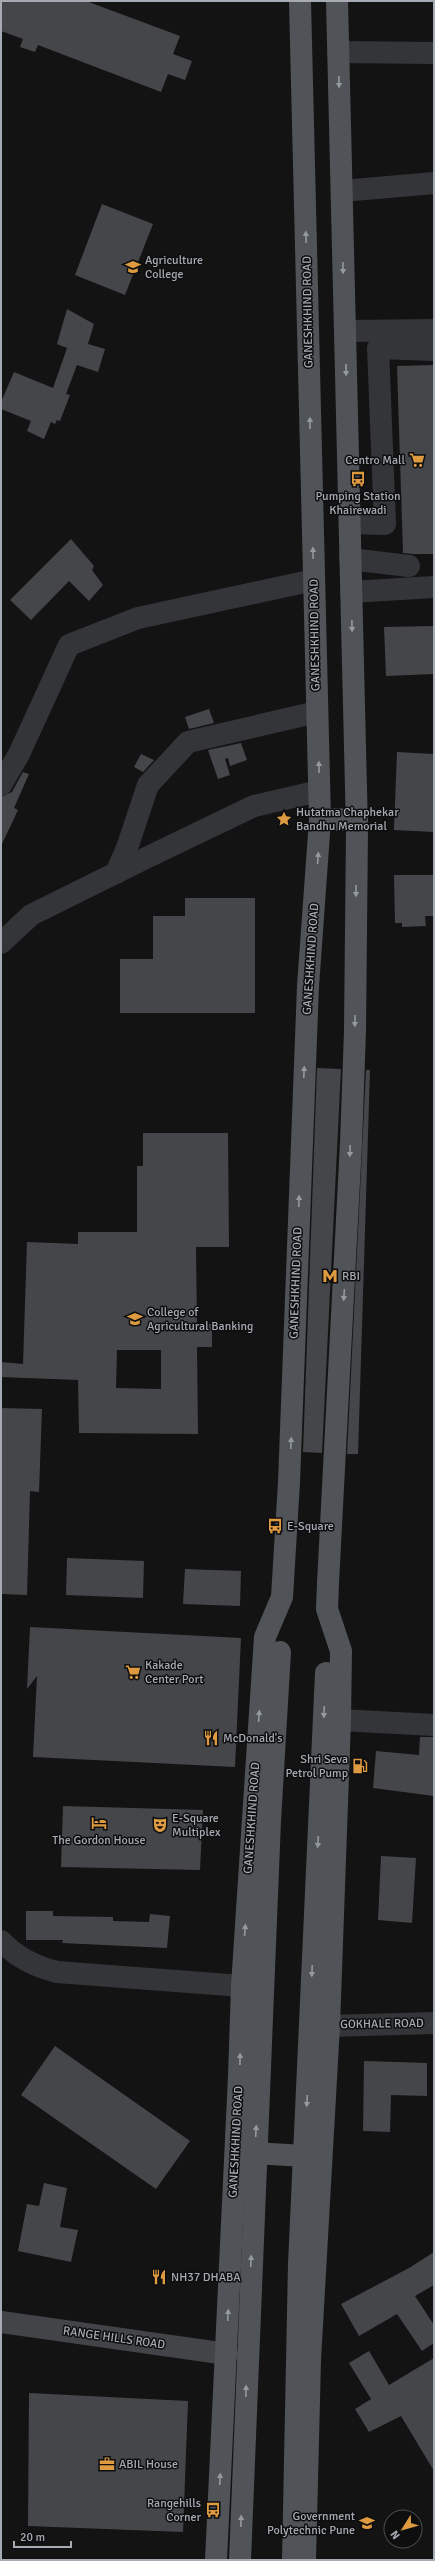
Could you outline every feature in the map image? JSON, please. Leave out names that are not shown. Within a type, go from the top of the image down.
[{"type":"main road","name":"GANESHKHIND ROAD","points":[[216,2560],[236,2152],[242,1986],[265,1637],[282,1597],[289,1482],[308,986],[320,820],[300,1]]},
{"type":"main road","points":[[293,2560],[299,2264],[326,1673],[332,1484],[345,1279],[355,1031],[357,819],[337,1]]},
{"type":"main road","points":[[320,820],[357,819]]},
{"type":"main road","points":[[240,2560],[269,1853],[282,1597]]},
{"type":"main road","points":[[305,2560],[310,2360],[329,2026],[340,1720],[341,1651],[327,1609]]},
{"type":"main road","points":[[236,2152],[321,2157]]},
{"type":"main road","name":"RANGE HILLS ROAD","points":[[1,2322],[226,2354]]},
{"type":"street","points":[[338,52],[434,53]]},
{"type":"street","points":[[342,191],[434,183]]},
{"type":"street","points":[[345,331],[434,330]]},
{"type":"street","points":[[350,523],[385,524],[378,348],[434,350]]},
{"type":"street","points":[[350,559],[409,566]]},
{"type":"street","points":[[1,785],[19,754],[69,645],[138,618],[314,580]]},
{"type":"street","points":[[351,592],[434,587]]},
{"type":"street","points":[[116,873],[127,848],[148,785],[188,742],[317,712]]},
{"type":"street","points":[[1,943],[32,915],[254,806],[319,791]]},
{"type":"street","points":[[340,1720],[434,1724]]},
{"type":"street","points":[[1,1941],[16,1956],[39,1967],[57,1972],[242,1986]]},
{"type":"street","name":"GOKHALE ROAD","points":[[329,2026],[434,2023]]},
{"type":"building","points":[[1,1],[86,1],[180,36],[173,54],[192,61],[185,80],[168,74],[161,92],[38,45],[35,52],[20,47],[23,39],[1,31]]},
{"type":"building","points":[[102,204],[153,224],[125,295],[75,275]]},
{"type":"building","points":[[67,309],[94,324],[88,344],[105,349],[98,372],[77,365],[66,394],[70,395],[60,421],[57,420],[55,424],[51,422],[44,439],[27,431],[31,421],[1,409],[1,402],[14,372],[53,388],[67,348],[57,344]]},
{"type":"building","name":"Centro Mall","points":[[434,365],[434,554],[403,553],[397,366]]},
{"type":"building","points":[[71,539],[94,566],[92,570],[103,585],[89,601],[69,581],[31,620],[10,600]]},
{"type":"building","points":[[434,626],[434,674],[386,676],[384,627]]},
{"type":"building","points":[[209,709],[214,723],[189,729],[185,717]]},
{"type":"building","points":[[241,743],[247,760],[230,766],[228,758],[225,759],[230,775],[218,779],[208,750]]},
{"type":"building","points":[[397,752],[434,754],[434,832],[394,830]]},
{"type":"building","points":[[141,754],[154,760],[143,772],[134,767]]},
{"type":"building","points":[[23,772],[29,774],[14,808],[18,810],[1,846],[1,797],[12,792]]},
{"type":"building","points":[[394,875],[434,875],[434,916],[425,916],[426,926],[402,927],[402,923],[395,923]]},
{"type":"building","points":[[185,898],[255,898],[255,1013],[120,1013],[120,959],[153,959],[153,916],[185,916]]},
{"type":"building","points":[[317,1068],[341,1069],[322,1453],[303,1452]]},
{"type":"building","points":[[366,1070],[370,1070],[358,1454],[347,1454]]},
{"type":"building","points":[[143,1133],[228,1133],[229,1247],[196,1247],[197,1324],[212,1324],[212,1347],[197,1347],[198,1434],[79,1433],[78,1380],[1,1377],[1,1362],[23,1364],[27,1242],[78,1244],[78,1232],[137,1232],[137,1166],[143,1166]],"holes":[[[117,1350],[161,1350],[161,1389],[116,1388]]]},
{"type":"building","points":[[1,1408],[42,1409],[39,1492],[30,1491],[27,1595],[1,1594]]},
{"type":"building","points":[[67,1558],[144,1561],[143,1598],[66,1595]]},
{"type":"building","points":[[185,1569],[241,1571],[240,1606],[183,1604]]},
{"type":"building","name":"Kakade Center Port","points":[[30,1627],[241,1638],[235,1767],[33,1757],[37,1676],[27,1689]]},
{"type":"building","points":[[420,1737],[434,1737],[434,1796],[373,1788],[376,1751],[419,1755]]},
{"type":"building","points":[[63,1806],[203,1810],[200,1870],[61,1867]]},
{"type":"building","points":[[381,1856],[416,1858],[412,1923],[378,1920]]},
{"type":"building","points":[[26,1911],[53,1911],[53,1916],[113,1917],[113,1921],[149,1922],[150,1914],[170,1916],[167,1948],[62,1943],[63,1940],[26,1940]]},
{"type":"building","points":[[55,2046],[190,2141],[156,2189],[21,2095]]},
{"type":"building","points":[[364,2061],[427,2063],[427,2096],[391,2095],[390,2132],[363,2131]]},
{"type":"building","points":[[44,2183],[67,2188],[60,2227],[78,2230],[71,2262],[18,2251],[27,2204],[39,2206]]},
{"type":"building","points":[[434,2252],[434,2285],[415,2296],[434,2325],[434,2343],[422,2351],[397,2314],[359,2336],[341,2304],[409,2268]]},
{"type":"building","points":[[369,2351],[389,2385],[434,2358],[434,2471],[401,2416],[369,2432],[355,2409],[371,2399],[349,2363]]},
{"type":"building","name":"ABIL House","points":[[29,2393],[188,2401],[183,2532],[28,2526]]},
{"type":"place","name":"Agriculture College","points":[[133,267]]},
{"type":"place","name":"Centro Mall","points":[[417,460]]},
{"type":"place","name":"Pumping Station Khairewadi","points":[[358,479]]},
{"type":"place","name":"Hutatma Chaphekar Bandhu Memorial","points":[[284,819]]},
{"type":"place","name":"RBI","points":[[330,1276]]},
{"type":"place","name":"College of Agricultural Banking","points":[[135,1319]]},
{"type":"place","name":"E-Square","points":[[275,1526]]},
{"type":"place","name":"Kakade Center Port","points":[[133,1672]]},
{"type":"place","name":"McDonald's","points":[[211,1738]]},
{"type":"place","name":"Shri Seva Petrol Pump","points":[[360,1766]]},
{"type":"place","name":"The Gordon House","points":[[99,1823]]},
{"type":"place","name":"E-Square Multiplex","points":[[160,1825]]},
{"type":"place","name":"NH37 DHABA","points":[[159,2277]]},
{"type":"place","name":"ABIL House","points":[[107,2464]]},
{"type":"place","name":"Rangehills Corner","points":[[213,2510]]},
{"type":"place","name":"Government Polytechnic Pune","points":[[367,2523]]}]
